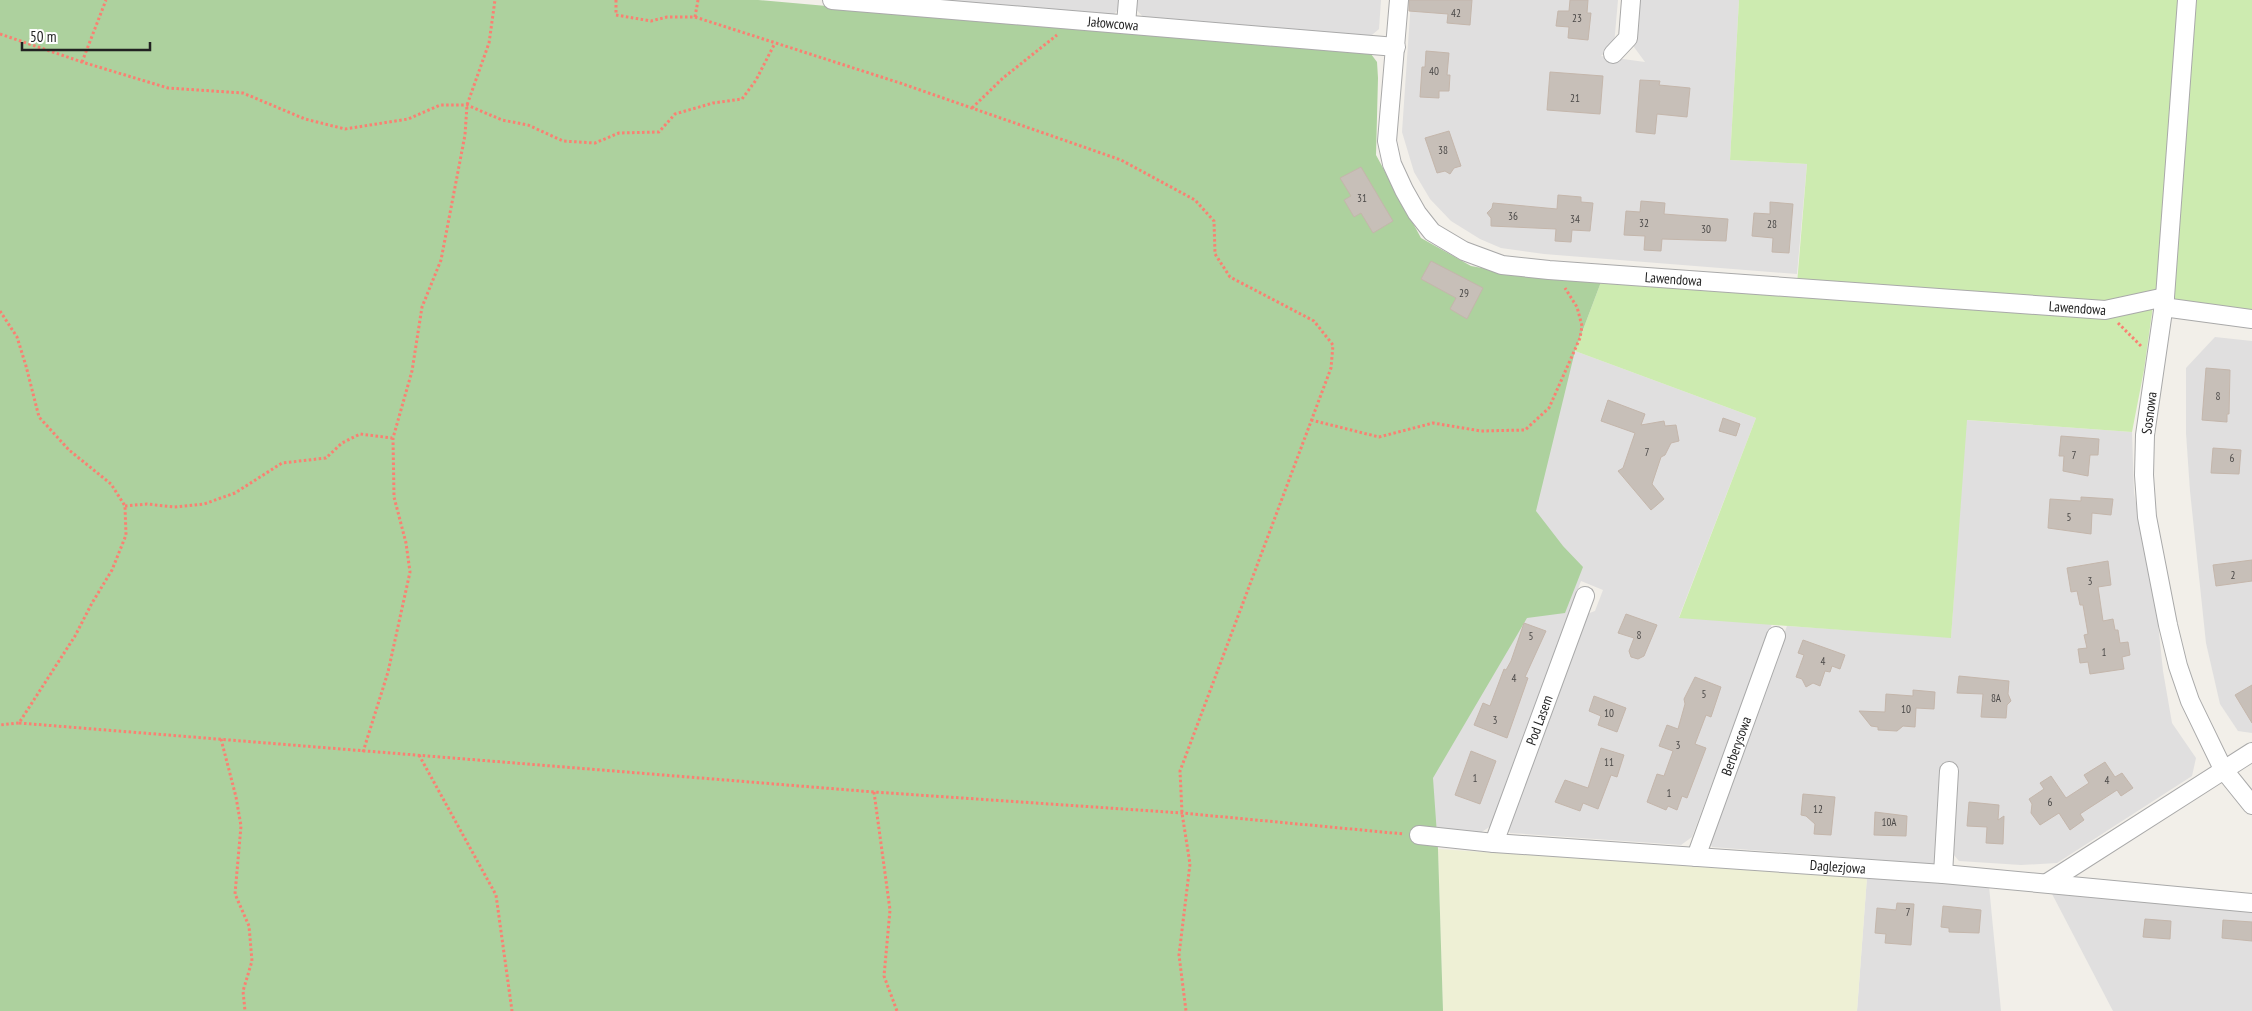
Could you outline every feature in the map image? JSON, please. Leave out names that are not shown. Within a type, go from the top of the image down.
[{"type":"street","name":"Jałowcowa","points":[[832,0],[1396,47]]},
{"type":"street","points":[[1126,24],[1128,0]]},
{"type":"street","name":"Lawendowa","points":[[1399,0],[1387,141],[1392,164],[1417,213],[1432,232],[1464,251],[1502,266],[2105,310],[2164,302],[2252,319]]},
{"type":"street","points":[[1613,54],[1628,38],[1631,0]]},
{"type":"street","name":"Sosnowa","points":[[2187,0],[2164,302],[2145,435],[2144,474],[2147,517],[2178,666],[2203,731],[2224,769],[2252,805]]},
{"type":"street","name":"Pod Lasem","points":[[1494,843],[1585,596]]},
{"type":"street","name":"Berberysowa","points":[[1696,857],[1776,636]]},
{"type":"street","points":[[2047,883],[2252,752]]},
{"type":"street","points":[[1943,874],[1950,771]]},
{"type":"street","name":"Daglezjowa","points":[[1420,835],[1494,843],[1943,874],[2252,903]]},
{"type":"path","points":[[82,62],[106,0]]},
{"type":"path","points":[[363,752],[388,672],[410,572],[406,543],[394,497],[393,438],[412,371],[422,307],[442,260],[465,135],[467,105],[489,43],[495,0]]},
{"type":"path","points":[[616,0],[616,15],[651,21],[667,17],[695,17],[972,108],[1121,160],[1195,200],[1214,221],[1215,254],[1230,277],[1314,321],[1333,345],[1331,368],[1180,770],[1182,813],[1190,864],[1180,955],[1186,1011]]},
{"type":"path","points":[[695,17],[698,0]]},
{"type":"path","points":[[972,108],[1003,78],[1075,20]]},
{"type":"path","points":[[0,34],[82,62],[168,88],[243,93],[305,120],[345,129],[408,119],[440,105],[467,105],[502,120],[528,125],[563,141],[595,143],[619,133],[659,132],[675,114],[713,103],[742,99],[756,80],[775,43]]},
{"type":"path","points":[[1311,420],[1379,437],[1433,423],[1481,432],[1525,430],[1548,408],[1580,338],[1582,326],[1577,307],[1561,282],[1561,271]]},
{"type":"path","points":[[2105,310],[2155,360]]},
{"type":"path","points":[[0,311],[17,337],[39,418],[69,450],[111,484],[125,506],[126,535],[112,570],[75,636],[19,724]]},
{"type":"path","points":[[125,506],[147,504],[174,507],[204,504],[235,493],[282,463],[326,458],[342,443],[360,434],[393,438]]},
{"type":"path","points":[[0,725],[19,724],[874,792],[1182,813],[1420,835]]},
{"type":"path","points":[[221,740],[236,797],[241,826],[235,894],[248,926],[252,961],[243,991],[245,1011]]},
{"type":"path","points":[[419,755],[496,895],[512,1011]]},
{"type":"path","points":[[874,792],[890,910],[884,976],[897,1011]]},
{"type":"shaded area","points":[[918,0],[1120,0],[1120,8],[1112,16]]},
{"type":"shaded area","points":[[1133,0],[1381,0],[1379,29],[1366,40],[1145,19],[1133,6]]},
{"type":"shaded area","points":[[1411,0],[1618,0],[1614,45],[1601,56],[1645,62],[1634,47],[1639,0],[1739,0],[1730,160],[1807,164],[1797,274],[1544,254],[1501,248],[1480,239],[1451,221],[1430,199],[1414,172],[1402,132]]},
{"type":"shaded area","points":[[2215,337],[2252,341],[2252,733],[2238,731],[2220,704],[2206,643],[2190,491],[2186,433],[2186,368]]},
{"type":"shaded area","points":[[1575,351],[1756,418],[1679,617],[1772,624],[1692,837],[1681,845],[1510,833],[1507,827],[1584,615],[1595,611],[1603,590],[1581,581],[1491,826],[1480,833],[1399,828]]},
{"type":"shaded area","points":[[1966,420],[2132,432],[2134,493],[2156,604],[2163,671],[2172,723],[2196,758],[2192,776],[2057,863],[2021,865],[1959,861],[1948,848],[1955,763],[1944,762],[1934,864],[1712,847],[1707,838],[1787,626],[1951,637]]},
{"type":"shaded area","points":[[1867,877],[1989,886],[2001,1011],[1857,1011]]},
{"type":"shaded area","points":[[2050,890],[2252,909],[2252,1011],[2113,1011]]},
{"type":"green space","points":[[0,0],[758,0],[1371,54],[1377,62],[1378,78],[1376,155],[1421,238],[1471,266],[1526,276],[1601,282],[1575,351],[1536,511],[1563,546],[1583,567],[1565,613],[1527,618],[1433,778],[1438,849],[1443,1011],[0,1011]]},
{"type":"green space","points":[[1739,0],[2252,0],[2252,310],[2154,299],[2144,370],[2132,432],[1967,420],[1951,638],[1679,618],[1756,418],[1575,351],[1601,282],[1796,296],[1807,164],[1730,160]]},
{"type":"green space","points":[[1438,849],[1867,877],[1857,1011],[1443,1011]]},
{"type":"building","points":[[1409,0],[1472,0],[1470,25],[1447,23],[1448,14],[1409,11]]},
{"type":"building","points":[[1570,0],[1588,0],[1587,13],[1591,13],[1588,40],[1568,38],[1569,27],[1556,26],[1558,11],[1569,11]]},
{"type":"building","points":[[1426,51],[1449,53],[1447,75],[1450,75],[1449,91],[1439,91],[1439,98],[1420,97],[1422,67],[1425,67]]},
{"type":"building","points":[[1550,72],[1603,76],[1600,114],[1547,110]]},
{"type":"building","points":[[1640,80],[1660,81],[1659,85],[1690,88],[1687,117],[1657,114],[1655,134],[1636,132]]},
{"type":"building","points":[[1449,131],[1461,166],[1454,168],[1450,174],[1445,171],[1437,173],[1425,138]]},
{"type":"building","points":[[1361,167],[1393,221],[1373,233],[1361,213],[1354,217],[1344,200],[1351,196],[1340,178]]},
{"type":"building","points":[[1558,195],[1581,197],[1581,202],[1593,203],[1590,231],[1572,230],[1571,242],[1555,241],[1556,229],[1491,226],[1491,218],[1487,213],[1492,208],[1493,203],[1557,209]]},
{"type":"building","points":[[1641,201],[1665,203],[1664,214],[1728,219],[1726,241],[1662,239],[1661,251],[1644,250],[1645,236],[1624,235],[1626,211],[1640,212]]},
{"type":"building","points":[[1770,202],[1793,204],[1789,253],[1772,252],[1773,238],[1752,236],[1754,213],[1770,214]]},
{"type":"building","points":[[1431,261],[1483,288],[1467,319],[1450,309],[1456,298],[1421,279]]},
{"type":"building","points":[[2206,368],[2230,370],[2229,414],[2227,414],[2227,422],[2202,420]]},
{"type":"building","points":[[1608,400],[1645,414],[1641,425],[1664,421],[1665,426],[1676,425],[1679,441],[1671,443],[1665,455],[1661,457],[1652,484],[1664,499],[1651,510],[1618,471],[1623,468],[1635,433],[1601,421]]},
{"type":"building","points":[[1723,418],[1740,424],[1736,436],[1719,431]]},
{"type":"building","points":[[2061,436],[2099,439],[2098,455],[2090,455],[2088,476],[2063,471],[2064,456],[2059,456]]},
{"type":"building","points":[[2213,448],[2241,450],[2239,474],[2211,473]]},
{"type":"building","points":[[2081,497],[2113,499],[2111,515],[2092,513],[2091,534],[2048,528],[2050,499],[2081,501]]},
{"type":"building","points":[[2252,560],[2252,581],[2216,586],[2213,565]]},
{"type":"building","points":[[2108,561],[2111,585],[2098,587],[2103,621],[2113,619],[2115,630],[2118,630],[2120,643],[2128,642],[2130,655],[2122,657],[2124,669],[2090,674],[2088,662],[2080,663],[2078,649],[2087,648],[2084,635],[2088,634],[2083,605],[2080,605],[2077,591],[2071,592],[2067,568]]},
{"type":"building","points":[[1626,614],[1657,625],[1644,656],[1638,659],[1631,657],[1629,651],[1634,638],[1618,633]]},
{"type":"building","points":[[1524,623],[1546,631],[1525,677],[1528,678],[1507,738],[1474,725],[1483,703],[1490,706],[1504,669],[1506,670],[1511,661]]},
{"type":"building","points":[[1803,640],[1845,655],[1840,669],[1832,666],[1830,672],[1825,671],[1820,686],[1813,683],[1806,687],[1802,679],[1796,677],[1804,655],[1798,653]]},
{"type":"building","points":[[1959,676],[2009,681],[2008,694],[2011,701],[2007,705],[2006,718],[1981,717],[1983,694],[1957,693]]},
{"type":"building","points":[[1695,677],[1721,687],[1711,717],[1706,715],[1695,744],[1706,748],[1687,798],[1682,796],[1677,810],[1668,806],[1666,810],[1647,802],[1657,774],[1664,776],[1673,751],[1659,746],[1667,725],[1678,729],[1685,704],[1684,699]]},
{"type":"building","points":[[2252,685],[2252,723],[2235,695]]},
{"type":"building","points":[[1913,690],[1935,692],[1934,709],[1916,708],[1915,727],[1903,726],[1897,731],[1878,730],[1878,727],[1871,726],[1859,711],[1885,712],[1886,694],[1913,696]]},
{"type":"building","points":[[1594,696],[1626,708],[1617,732],[1598,725],[1601,716],[1589,711]]},
{"type":"building","points":[[1601,748],[1624,755],[1617,777],[1611,775],[1598,809],[1583,803],[1580,811],[1555,802],[1565,780],[1588,788]]},
{"type":"building","points":[[1471,751],[1496,761],[1480,804],[1455,795]]},
{"type":"building","points":[[2105,762],[2115,777],[2122,773],[2133,788],[2121,796],[2117,790],[2080,814],[2084,820],[2070,830],[2059,813],[2040,825],[2031,813],[2032,804],[2029,799],[2044,789],[2040,783],[2051,776],[2066,798],[2089,783],[2084,775]]},
{"type":"building","points":[[1803,794],[1835,797],[1831,835],[1814,834],[1815,824],[1806,816],[1801,815]]},
{"type":"building","points":[[1969,802],[1999,805],[1998,820],[2004,816],[2003,844],[1986,843],[1987,827],[1967,826]]},
{"type":"building","points":[[1875,812],[1907,816],[1906,836],[1874,835]]},
{"type":"building","points":[[1897,903],[1914,904],[1911,945],[1885,943],[1886,934],[1875,933],[1877,908],[1896,910]]},
{"type":"building","points":[[1943,906],[1981,910],[1979,933],[1949,932],[1949,928],[1941,927]]},
{"type":"building","points":[[2145,919],[2171,921],[2170,939],[2143,937]]},
{"type":"building","points":[[2223,920],[2252,922],[2252,941],[2222,938]]}]
